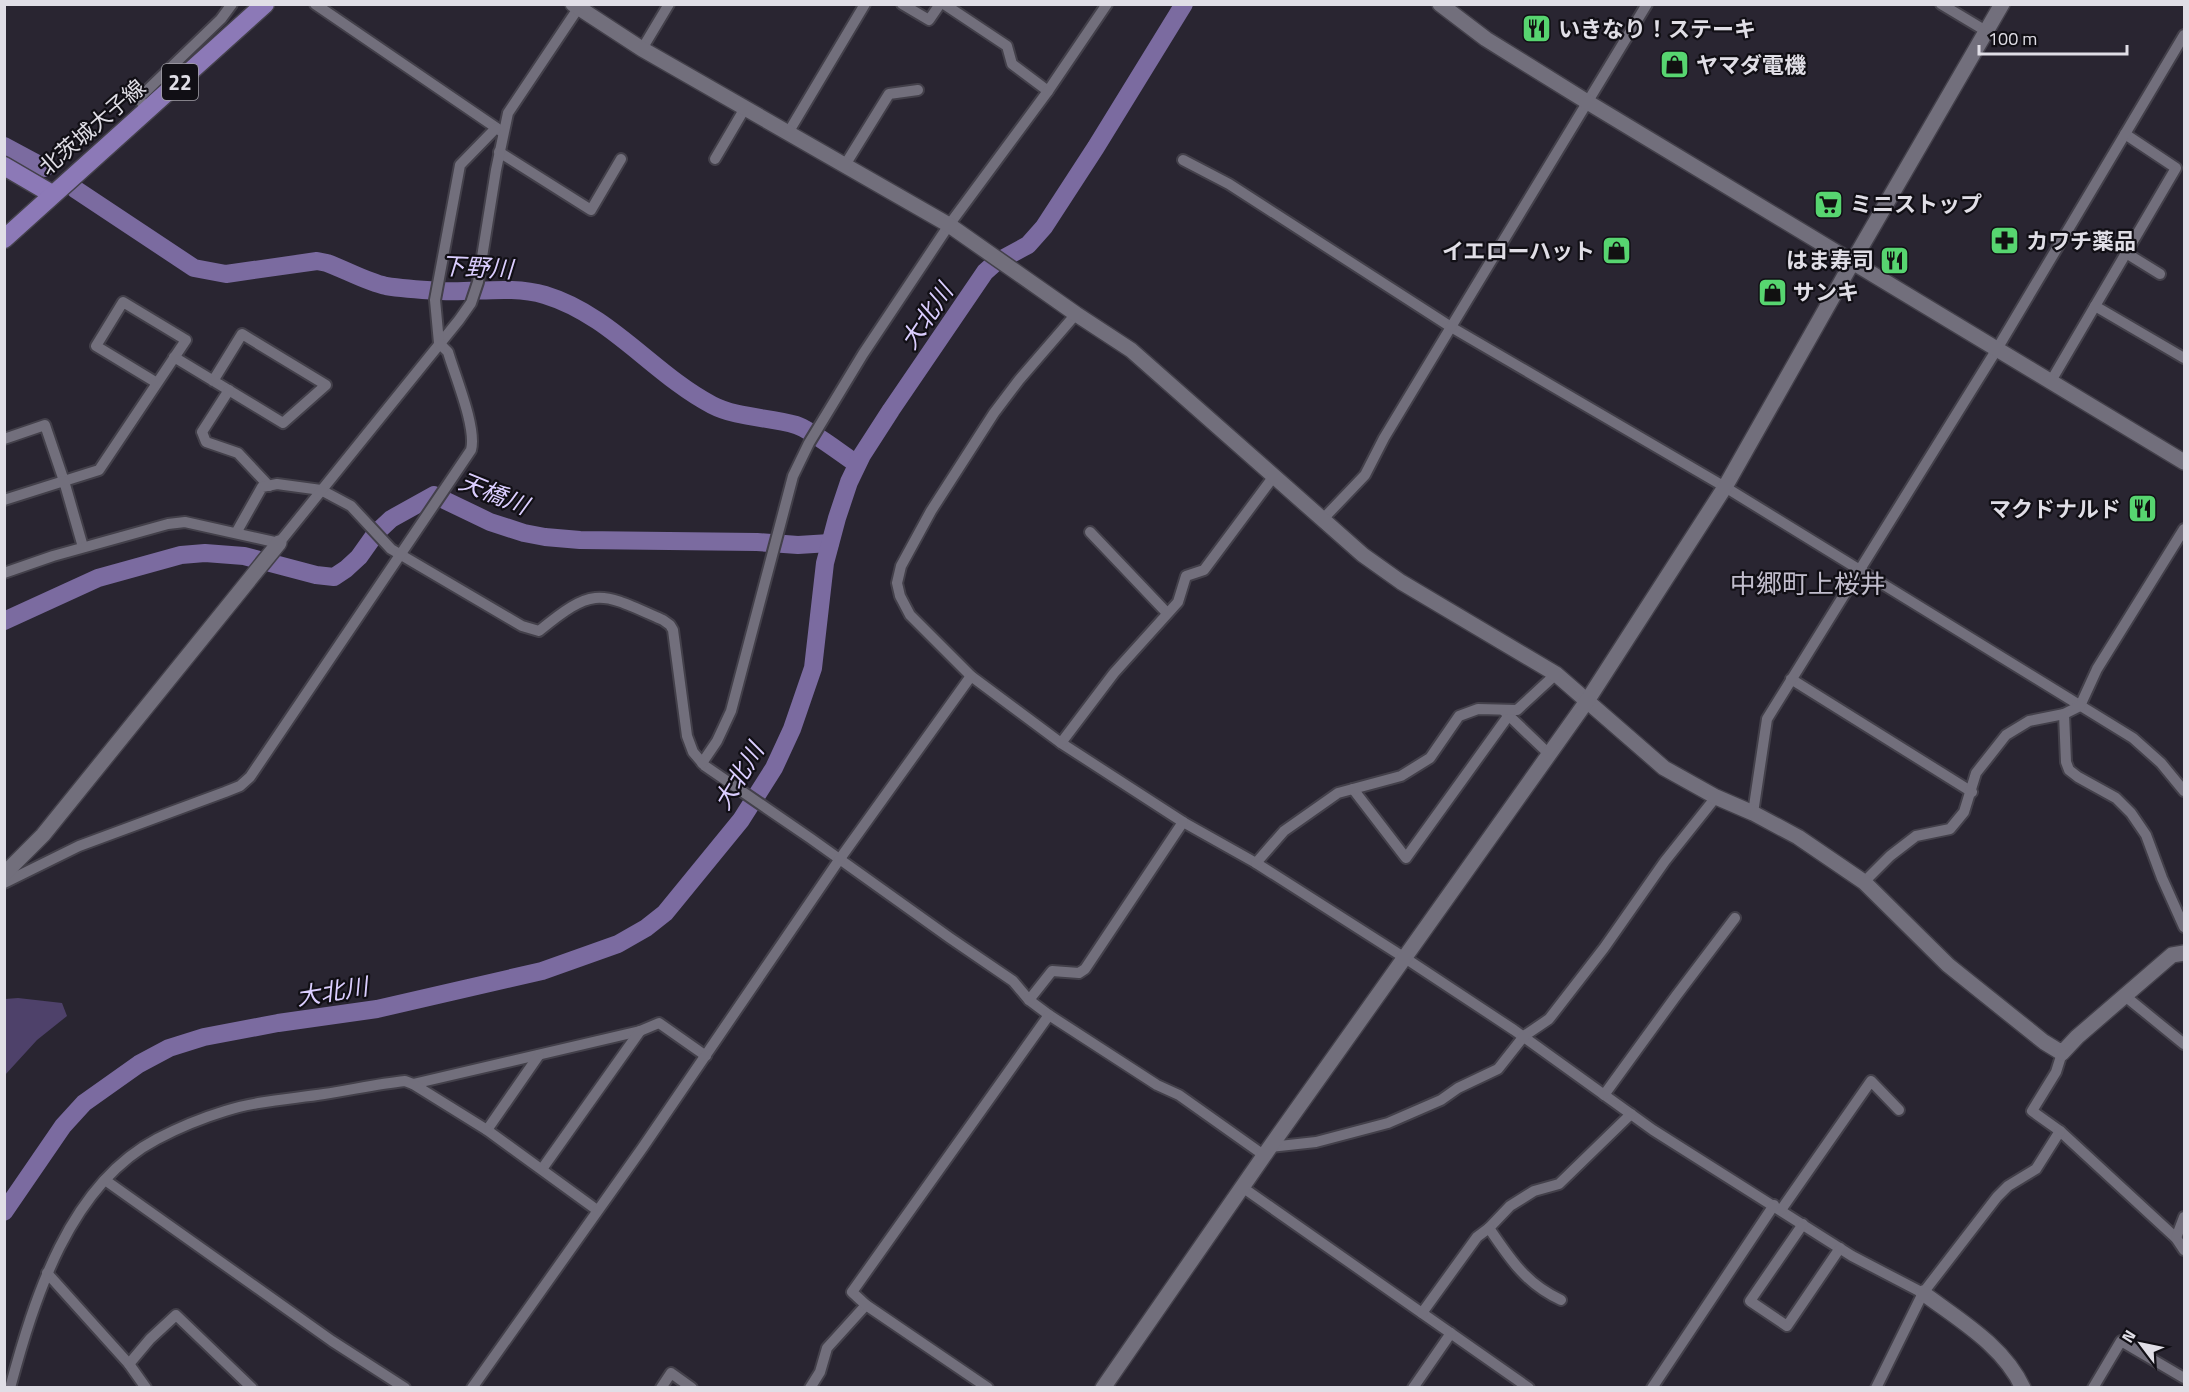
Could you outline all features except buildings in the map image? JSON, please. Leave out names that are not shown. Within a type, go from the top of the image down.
[{"type":"main road","name":"北茨城大子線","points":[[4,239],[265,4]]},
{"type":"main road","points":[[4,166],[52,194]]},
{"type":"street","points":[[147,111],[139,98],[204,36],[232,4]]},
{"type":"street","points":[[315,4],[500,130]]},
{"type":"street","points":[[642,49],[669,4]]},
{"type":"street","points":[[788,133],[865,4]]},
{"type":"street","points":[[904,5],[929,20],[942,4],[1007,46],[1012,64],[1048,91]]},
{"type":"street","points":[[704,765],[731,711],[793,476],[809,443],[862,354],[1107,4]]},
{"type":"street","points":[[1440,4],[1486,39],[1588,103],[2184,462]]},
{"type":"street","points":[[1322,520],[1365,475],[1384,438],[1647,4]]},
{"type":"street","points":[[1941,4],[1986,31]]},
{"type":"street","points":[[1103,1388],[1242,1187],[1587,701],[1725,487],[2002,4]]},
{"type":"street","points":[[4,874],[43,835],[471,303],[499,152],[500,130],[515,100],[578,6],[642,49],[952,227],[1131,350],[1363,555],[1401,582],[1556,674],[1664,768],[1716,797],[1753,813],[1798,837],[1864,882],[1948,965],[2044,1042],[2062,1053]]},
{"type":"street","points":[[1753,813],[1767,719],[1996,349],[2184,34]]},
{"type":"street","points":[[845,165],[889,94],[918,90]]},
{"type":"street","points":[[715,159],[746,108]]},
{"type":"street","points":[[4,883],[79,846],[240,786],[250,777],[471,450],[473,442],[448,352],[439,343],[435,300],[460,165],[500,130]]},
{"type":"street","points":[[2051,381],[2176,168],[2125,134]]},
{"type":"street","points":[[499,152],[591,210],[621,159]]},
{"type":"street","points":[[1183,160],[1229,184],[1451,327],[1725,487],[2133,738],[2161,763],[2184,791]]},
{"type":"street","points":[[2126,253],[2160,274]]},
{"type":"street","points":[[4,500],[99,470],[158,383],[186,340],[123,302],[96,346],[158,383]]},
{"type":"street","points":[[2095,306],[2184,358]]},
{"type":"street","points":[[1071,310],[994,413],[931,511],[902,566],[897,583],[900,596],[910,615],[971,676],[1061,743],[1183,822],[1256,863],[1405,958],[1524,1037],[1631,1114],[1840,1248],[1923,1293],[1985,1339],[2007,1362],[2023,1388]]},
{"type":"street","points":[[174,357],[213,381],[283,423],[326,385],[242,334],[213,381]]},
{"type":"street","points":[[229,390],[202,432],[207,442],[238,453],[269,486]]},
{"type":"street","points":[[4,439],[45,425],[83,547]]},
{"type":"street","points":[[1061,743],[1114,673],[1178,602],[1186,576],[1204,570],[1274,476]]},
{"type":"street","points":[[236,533],[262,487],[277,484],[321,490],[351,506],[400,556],[522,626],[539,631],[566,609],[596,597],[615,599],[670,625],[673,630],[687,736],[693,752],[704,765],[1013,981],[1029,1000],[1049,1015],[1157,1085],[1179,1095],[1268,1151],[1316,1142],[1388,1123],[1441,1100],[1458,1088],[1498,1069],[1524,1037],[1549,1019],[1604,948],[1665,861],[1716,797]]},
{"type":"street","points":[[4,573],[83,547],[185,522],[279,543]]},
{"type":"street","points":[[1864,882],[1890,856],[1916,836],[1950,829],[1964,812],[1977,773],[2006,735],[2029,721],[2064,714],[2080,706],[2097,669],[2184,529]]},
{"type":"street","points":[[1090,532],[1167,613]]},
{"type":"street","points":[[1256,863],[1284,831],[1338,793],[1401,776],[1430,758],[1459,716],[1478,709],[1505,712],[1517,710],[1556,674]]},
{"type":"street","points":[[472,1388],[706,1056],[839,860],[971,676]]},
{"type":"street","points":[[1791,679],[1972,792]]},
{"type":"street","points":[[1505,712],[1550,754]]},
{"type":"street","points":[[1353,789],[1406,858],[1505,712]]},
{"type":"street","points":[[2064,714],[2066,762],[2069,770],[2116,798],[2131,813],[2146,836],[2162,878],[2183,918]]},
{"type":"street","points":[[1029,1000],[1052,971],[1079,973],[1084,969],[1183,822]]},
{"type":"street","points":[[1604,1095],[1735,918]]},
{"type":"street","points":[[2184,952],[2172,955],[2077,1037],[2062,1053],[2056,1072],[2032,1111],[2060,1131],[2176,1238],[2184,1250]]},
{"type":"street","points":[[2125,996],[2184,1044]]},
{"type":"street","points":[[988,1388],[866,1305],[852,1292],[1049,1015]]},
{"type":"street","points":[[413,1084],[640,1031],[659,1023],[706,1056]]},
{"type":"street","points":[[542,1169],[640,1031]]},
{"type":"street","points":[[487,1130],[539,1055]]},
{"type":"street","points":[[1652,1388],[1778,1208],[1871,1081],[1899,1110]]},
{"type":"street","points":[[10,1388],[46,1273],[71,1226],[105,1180],[126,1160],[156,1140],[225,1111],[390,1083],[413,1084],[487,1130],[597,1210]]},
{"type":"street","points":[[1422,1313],[1477,1236],[1489,1228],[1510,1206],[1534,1191],[1559,1184],[1631,1114]]},
{"type":"street","points":[[1876,1388],[1923,1293],[1997,1197],[2008,1186],[2036,1169],[2060,1131]]},
{"type":"street","points":[[105,1180],[332,1341],[405,1388]]},
{"type":"street","points":[[1242,1187],[1529,1388]]},
{"type":"street","points":[[2176,1238],[2184,1217]]},
{"type":"street","points":[[1803,1224],[1750,1301],[1787,1326],[1840,1248]]},
{"type":"street","points":[[1489,1228],[1519,1271],[1545,1293],[1561,1300]]},
{"type":"street","points":[[46,1273],[129,1364],[146,1388]]},
{"type":"street","points":[[810,1388],[820,1372],[827,1348],[866,1305]]},
{"type":"street","points":[[129,1364],[150,1339],[176,1315],[252,1388]]},
{"type":"street","points":[[1413,1388],[1451,1333]]},
{"type":"street","points":[[2093,1388],[2121,1341],[2184,1378]]},
{"type":"street","points":[[661,1388],[671,1373],[692,1388]]},
{"type":"shaded area","points":[[18,998],[62,1003],[67,1016],[37,1040],[5,1075],[5,999]]},
{"type":"waterway","name":"大北川","points":[[4,1212],[63,1126],[84,1103],[139,1064],[169,1048],[204,1037],[278,1023],[377,1009],[542,971],[618,944],[646,928],[665,913],[741,820],[774,768],[792,729],[813,668],[825,563],[849,482],[862,455],[985,272],[995,263],[1028,245],[1044,227],[1184,4]]},
{"type":"waterway","name":"下野川","points":[[4,146],[45,168]]},
{"type":"waterway","name":"下野川","points":[[75,189],[194,268],[226,274],[317,261],[386,286],[441,291],[519,290],[545,295],[591,316],[670,378],[712,405],[742,415],[802,427],[857,464]]},
{"type":"waterway","name":"天橋川","points":[[4,621],[98,578],[181,555],[205,553],[244,556],[316,575],[334,577],[359,557],[376,533],[391,519],[434,495],[490,522],[545,537],[580,540],[757,542],[798,545],[830,543]]},
{"type":"place","name":"いきなり！ステーキ","points":[[1537,29]]},
{"type":"place","name":"ヤマダ電機","points":[[1675,65]]},
{"type":"place","name":"ミニストップ","points":[[1829,204]]},
{"type":"place","name":"カワチ薬品","points":[[2005,241]]},
{"type":"place","name":"イエローハット","points":[[1616,251]]},
{"type":"place","name":"はま寿司","points":[[1895,260]]},
{"type":"place","name":"サンキ","points":[[1772,292]]},
{"type":"place","name":"マクドナルド","points":[[2142,509]]},
{"type":"district","name":"中郷町上桜井","points":[[1808,583]]}]
